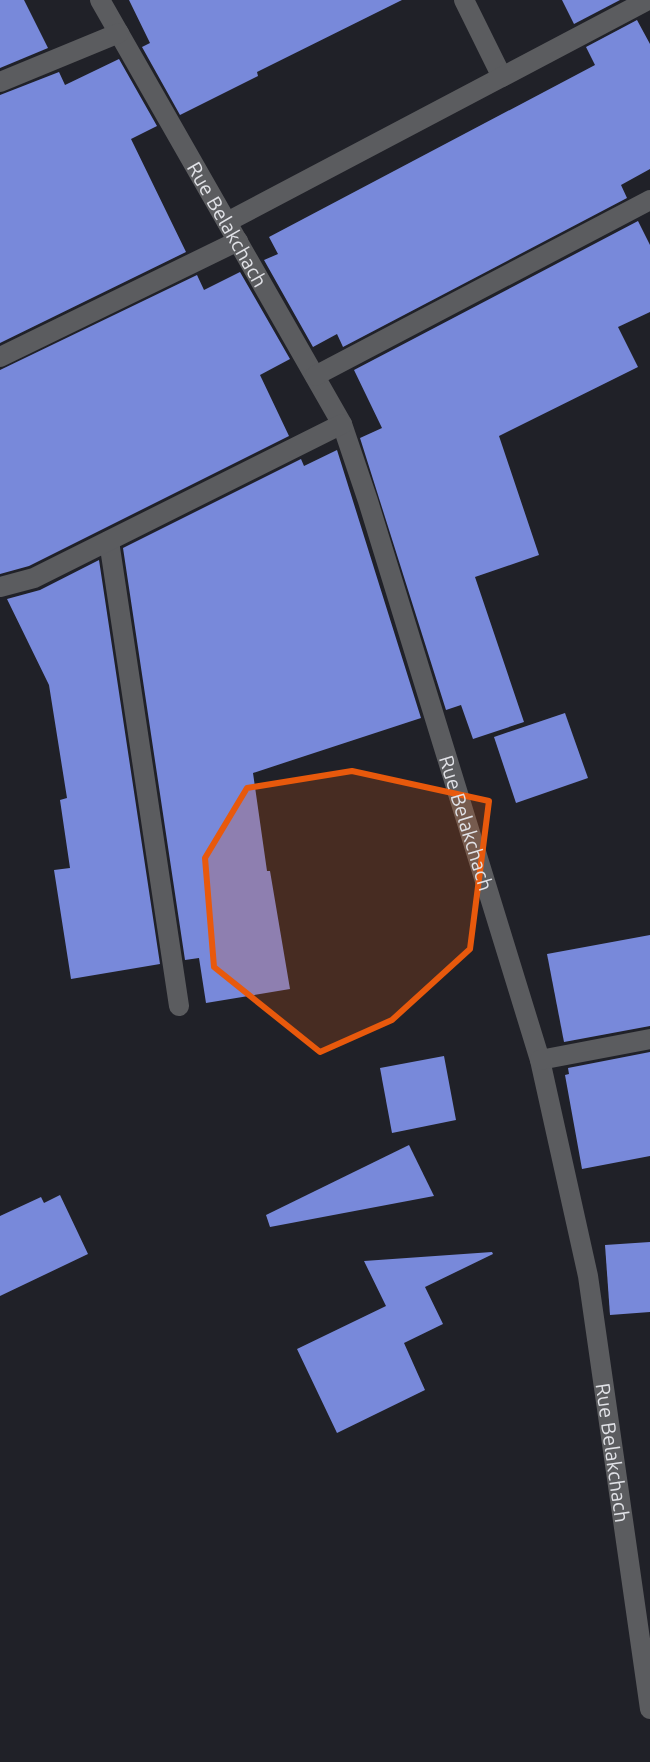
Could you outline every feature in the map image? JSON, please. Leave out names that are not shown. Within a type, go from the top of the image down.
[{"type":"street","name":"Rue Belakchach","points":[[100,0],[342,424],[368,501],[540,1060],[588,1276],[650,1709]]},
{"type":"street","points":[[464,0],[502,77]]},
{"type":"street","points":[[227,222],[648,0]]},
{"type":"street","points":[[0,82],[119,33]]},
{"type":"street","points":[[315,376],[650,200]]},
{"type":"street","points":[[0,357],[238,241]]},
{"type":"street","points":[[0,587],[34,578],[342,424]]},
{"type":"street","points":[[109,541],[179,1006]]},
{"type":"street","points":[[540,1060],[650,1039]]},
{"type":"highlighted area","points":[[352,771],[489,801],[470,949],[392,1020],[320,1052],[214,967],[205,858],[247,788]]},
{"type":"building","points":[[0,0],[24,0],[48,48],[0,68]]},
{"type":"building","points":[[129,0],[402,0],[257,72],[258,76],[180,115],[142,47],[150,43]]},
{"type":"building","points":[[562,0],[620,0],[574,24]]},
{"type":"building","points":[[637,20],[650,44],[650,169],[621,185],[627,198],[343,347],[337,334],[313,347],[264,260],[278,254],[269,237],[595,65],[586,47]]},
{"type":"building","points":[[119,59],[157,126],[131,139],[186,252],[0,343],[0,95],[59,72],[65,85]]},
{"type":"building","points":[[638,221],[650,245],[650,312],[618,327],[638,367],[499,436],[539,555],[475,577],[524,722],[473,739],[461,705],[446,710],[360,438],[382,428],[354,370]]},
{"type":"building","points":[[240,272],[290,359],[260,375],[289,436],[29,566],[0,574],[0,370],[197,275],[204,290]]},
{"type":"building","points":[[337,450],[421,718],[253,773],[267,871],[270,871],[290,989],[206,1003],[199,958],[185,960],[123,548],[301,459],[304,466]]},
{"type":"building","points":[[99,560],[160,964],[71,979],[54,870],[70,868],[60,800],[67,798],[49,685],[7,599],[40,590]]},
{"type":"building","points":[[565,713],[588,778],[516,803],[494,737]]},
{"type":"building","points":[[650,935],[650,1026],[564,1042],[547,954]]},
{"type":"building","points":[[650,1052],[650,1156],[582,1169],[565,1075],[569,1074],[568,1068]]},
{"type":"building","points":[[444,1056],[456,1120],[392,1133],[380,1068]]},
{"type":"building","points":[[409,1145],[434,1196],[270,1227],[266,1215]]},
{"type":"building","points":[[60,1195],[88,1254],[0,1296],[0,1216],[41,1197],[44,1203]]},
{"type":"building","points":[[650,1242],[650,1312],[610,1315],[605,1245]]},
{"type":"building","points":[[492,1252],[425,1287],[443,1324],[404,1343],[425,1390],[337,1433],[297,1349],[386,1306],[364,1261]]}]
